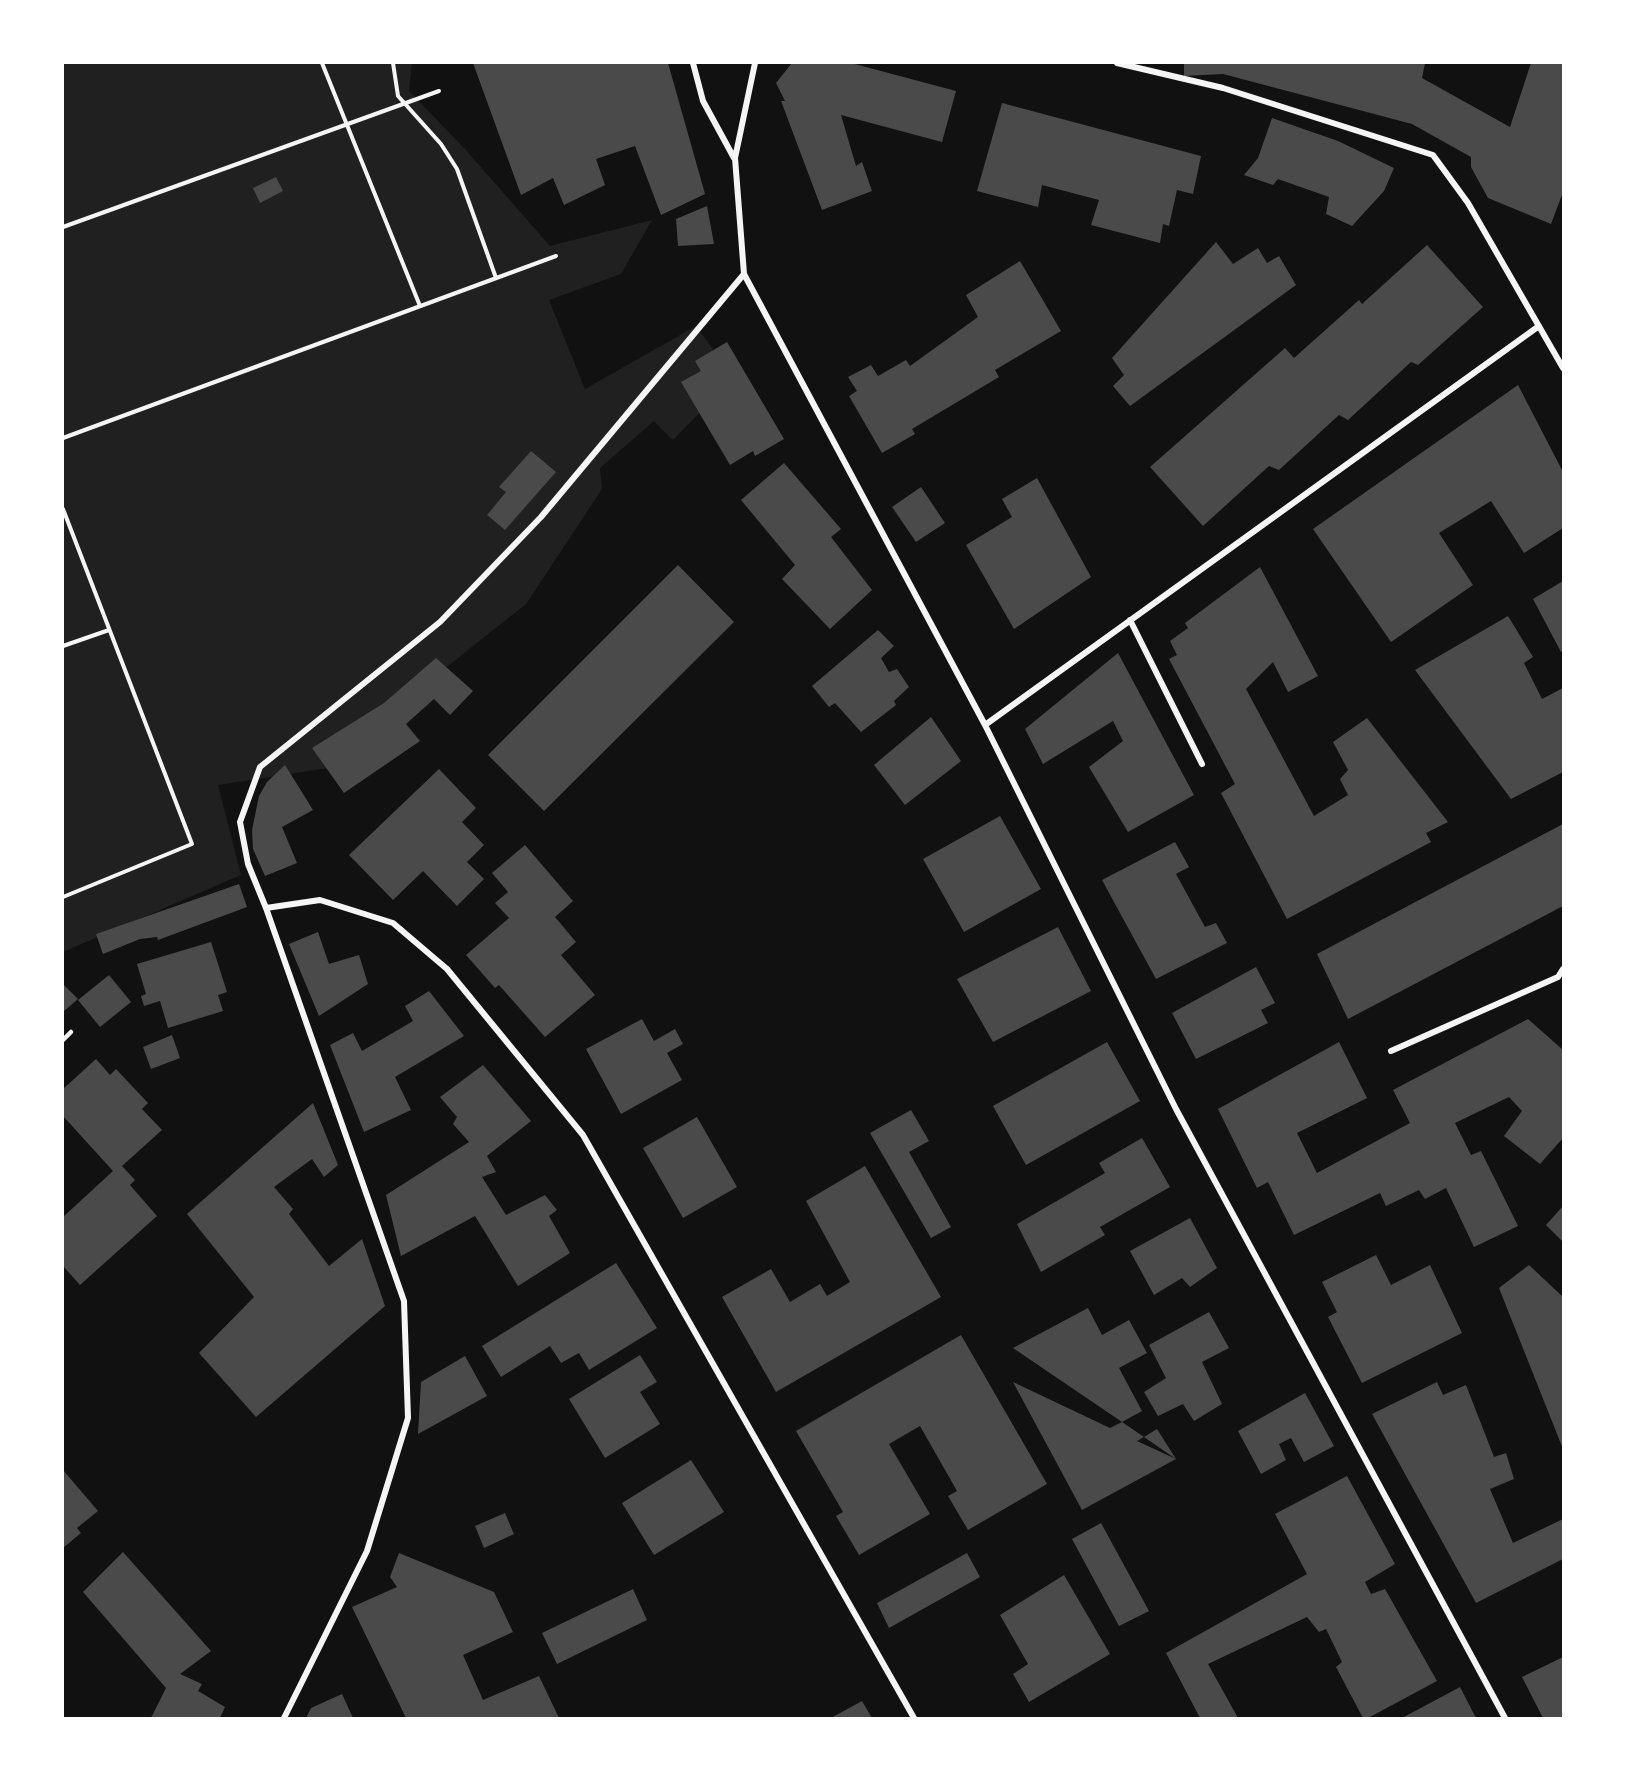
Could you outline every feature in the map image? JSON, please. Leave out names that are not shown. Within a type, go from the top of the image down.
[{"type":"street","points":[[693,63],[704,102],[735,158]]},
{"type":"street","points":[[755,63],[735,158],[744,274],[985,725],[1176,1108],[1505,1718]]},
{"type":"street","points":[[1117,63],[1223,88],[1433,155],[1467,203],[1563,368]]},
{"type":"street","points":[[284,1718],[367,1551],[408,1418],[404,1301],[266,908],[248,864],[240,822],[260,767],[441,622],[541,517],[744,274]]},
{"type":"street","points":[[985,725],[1539,326]]},
{"type":"street","points":[[1130,620],[1202,764]]},
{"type":"street","points":[[266,908],[320,900],[393,923],[447,969],[583,1135],[914,1718]]},
{"type":"street","points":[[1391,1051],[1560,979],[1563,969]]},
{"type":"lane","points":[[63,1040],[71,1032]]},
{"type":"path","points":[[322,63],[420,306]]},
{"type":"path","points":[[393,63],[398,96],[441,144],[457,169],[496,278]]},
{"type":"path","points":[[63,227],[439,91]]},
{"type":"path","points":[[63,438],[556,256]]},
{"type":"path","points":[[63,509],[192,844],[63,897]]},
{"type":"path","points":[[63,646],[109,630]]},
{"type":"shaded area","points":[[63,63],[412,63],[409,91],[465,149],[550,246],[652,220],[621,274],[549,300],[585,389],[696,326],[734,378],[673,440],[654,421],[600,468],[602,489],[526,604],[429,681],[341,766],[218,785],[241,875],[63,952]]},
{"type":"building","points":[[473,63],[668,63],[705,194],[661,215],[635,146],[596,159],[605,185],[564,205],[553,178],[521,195]]},
{"type":"building","points":[[792,63],[851,63],[956,91],[942,142],[841,115],[856,166],[862,162],[872,191],[822,210],[781,101],[785,101],[776,83]]},
{"type":"building","points":[[1184,63],[1425,63],[1422,78],[1510,127],[1531,63],[1563,63],[1563,192],[1551,224],[1488,198],[1471,167],[1471,157],[1412,124],[1223,74],[1184,76]]},
{"type":"building","points":[[1002,103],[1201,156],[1193,194],[1177,190],[1169,226],[1163,224],[1160,243],[1091,225],[1099,200],[1042,185],[1038,207],[977,191]]},
{"type":"building","points":[[1272,118],[1338,141],[1394,168],[1384,191],[1352,226],[1326,214],[1329,197],[1278,179],[1273,185],[1244,175],[1258,158]]},
{"type":"building","points":[[276,177],[283,191],[260,203],[253,188]]},
{"type":"building","points":[[707,206],[714,244],[678,246],[676,219]]},
{"type":"building","points":[[1216,242],[1233,264],[1258,248],[1267,263],[1279,256],[1296,285],[1130,406],[1113,386],[1124,375],[1112,358]]},
{"type":"building","points":[[1427,245],[1483,307],[1418,365],[1411,362],[1348,420],[1339,415],[1279,470],[1269,466],[1203,526],[1150,467],[1285,348],[1294,358],[1359,300],[1362,304]]},
{"type":"building","points":[[1020,261],[1061,331],[995,370],[999,377],[912,429],[915,434],[882,453],[849,396],[857,391],[848,377],[871,365],[878,376],[906,360],[910,366],[978,317],[966,295]]},
{"type":"building","points":[[727,342],[784,439],[755,456],[753,451],[730,465],[681,382],[701,371],[695,361]]},
{"type":"building","points":[[1518,385],[1563,472],[1563,528],[1524,553],[1491,501],[1439,533],[1473,585],[1391,642],[1313,529]]},
{"type":"building","points":[[531,451],[556,472],[505,530],[487,515],[506,492],[499,487]]},
{"type":"building","points":[[784,463],[841,529],[831,537],[872,590],[830,629],[782,579],[795,565],[741,500]]},
{"type":"building","points":[[1037,478],[1091,577],[1014,629],[966,545],[1012,517],[1002,499]]},
{"type":"building","points":[[921,487],[945,523],[916,542],[892,507]]},
{"type":"building","points":[[678,565],[734,622],[544,811],[488,755]]},
{"type":"building","points":[[1260,567],[1318,676],[1288,692],[1273,662],[1246,689],[1314,816],[1348,795],[1340,779],[1348,770],[1333,742],[1367,718],[1448,822],[1426,833],[1431,842],[1287,919],[1221,793],[1235,784],[1169,659],[1177,655],[1170,641],[1188,628],[1185,623]]},
{"type":"building","points":[[1563,581],[1563,651],[1561,652],[1533,599]]},
{"type":"building","points":[[1508,616],[1533,657],[1524,663],[1542,699],[1563,688],[1563,772],[1511,799],[1415,670]]},
{"type":"building","points":[[878,630],[894,646],[881,658],[889,672],[897,669],[909,687],[894,701],[896,705],[861,732],[835,703],[829,707],[812,686]]},
{"type":"building","points":[[1118,653],[1194,795],[1128,832],[1089,767],[1123,741],[1113,721],[1043,764],[1025,729]]},
{"type":"building","points":[[436,658],[473,691],[450,715],[434,699],[406,724],[420,741],[344,793],[312,748],[384,703]]},
{"type":"building","points":[[931,717],[961,761],[905,805],[874,765]]},
{"type":"building","points":[[285,765],[313,810],[282,827],[297,863],[265,876],[253,849],[252,830],[259,796],[267,782]]},
{"type":"building","points":[[439,769],[476,808],[462,822],[484,845],[467,862],[484,879],[457,906],[423,871],[393,900],[349,855]]},
{"type":"building","points":[[1000,816],[1041,889],[964,932],[923,859]]},
{"type":"building","points":[[1563,824],[1563,906],[1348,1019],[1317,954]]},
{"type":"building","points":[[1175,842],[1189,867],[1176,874],[1205,927],[1216,923],[1227,943],[1156,979],[1102,880]]},
{"type":"building","points":[[525,845],[573,901],[555,917],[576,942],[561,955],[595,995],[545,1037],[499,985],[495,988],[466,955],[509,918],[495,903],[508,892],[492,873]]},
{"type":"building","points":[[239,884],[247,907],[158,940],[157,937],[140,939],[103,954],[96,934]]},
{"type":"building","points":[[1058,927],[1091,991],[993,1042],[957,979]]},
{"type":"building","points":[[318,932],[329,964],[359,955],[368,984],[319,1016],[289,944]]},
{"type":"building","points":[[211,942],[227,992],[218,995],[223,1011],[168,1028],[160,1001],[144,1006],[141,996],[146,994],[137,964]]},
{"type":"building","points":[[1256,967],[1275,1003],[1261,1010],[1268,1023],[1196,1059],[1172,1013]]},
{"type":"building","points":[[109,975],[131,1002],[100,1027],[78,1000]]},
{"type":"building","points":[[63,984],[78,999],[63,1012]]},
{"type":"building","points":[[429,991],[464,1036],[395,1077],[411,1110],[364,1132],[330,1045],[353,1033],[362,1051],[413,1021],[405,1006]]},
{"type":"building","points":[[642,1019],[654,1041],[675,1029],[683,1044],[667,1053],[682,1080],[621,1114],[586,1049]]},
{"type":"building","points":[[1528,1019],[1563,1050],[1563,1138],[1540,1164],[1504,1136],[1522,1111],[1509,1097],[1455,1123],[1471,1155],[1481,1151],[1518,1226],[1474,1247],[1446,1188],[1425,1199],[1419,1190],[1386,1206],[1380,1193],[1294,1235],[1268,1182],[1257,1188],[1218,1109],[1339,1042],[1367,1098],[1297,1133],[1317,1173],[1410,1123],[1393,1090]]},
{"type":"building","points":[[172,1035],[180,1058],[151,1069],[143,1047]]},
{"type":"building","points":[[1107,1042],[1140,1101],[1026,1165],[993,1106]]},
{"type":"building","points":[[96,1059],[110,1075],[116,1069],[148,1103],[142,1109],[162,1130],[122,1166],[135,1180],[130,1185],[157,1216],[80,1285],[63,1266],[63,1217],[113,1171],[63,1116],[63,1089]]},
{"type":"building","points":[[483,1065],[531,1121],[487,1156],[496,1172],[482,1177],[506,1215],[545,1195],[557,1210],[549,1216],[570,1253],[518,1286],[475,1216],[401,1256],[386,1195],[469,1142],[453,1124],[457,1117],[440,1097]]},
{"type":"building","points":[[313,1103],[338,1165],[324,1177],[312,1159],[274,1187],[293,1209],[289,1214],[329,1266],[362,1239],[385,1306],[256,1417],[199,1353],[254,1297],[187,1214]]},
{"type":"building","points":[[911,1110],[929,1141],[909,1152],[951,1227],[931,1238],[870,1133]]},
{"type":"building","points":[[697,1117],[737,1187],[683,1218],[643,1148]]},
{"type":"building","points":[[1142,1138],[1170,1187],[1100,1227],[1105,1235],[1041,1272],[1017,1224],[1105,1173],[1099,1163]]},
{"type":"building","points":[[865,1166],[941,1297],[776,1392],[722,1297],[771,1269],[790,1302],[820,1284],[827,1296],[850,1282],[806,1201]]},
{"type":"building","points":[[1563,1206],[1563,1242],[1546,1225]]},
{"type":"building","points":[[1190,1218],[1217,1268],[1190,1287],[1182,1278],[1154,1295],[1130,1251]]},
{"type":"building","points":[[1376,1255],[1391,1285],[1430,1265],[1462,1333],[1362,1383],[1328,1317],[1337,1312],[1322,1282]]},
{"type":"building","points":[[616,1263],[657,1328],[589,1370],[579,1353],[561,1363],[550,1346],[501,1377],[482,1346]]},
{"type":"building","points":[[1529,1265],[1563,1297],[1563,1449],[1499,1288]]},
{"type":"building","points":[[1088,1308],[1102,1335],[1129,1320],[1147,1353],[1119,1368],[1142,1411],[1122,1422],[1013,1348]]},
{"type":"building","points":[[1209,1312],[1229,1348],[1202,1362],[1222,1404],[1194,1421],[1183,1404],[1158,1416],[1144,1392],[1166,1378],[1149,1345]]},
{"type":"building","points":[[961,1335],[1047,1484],[968,1530],[948,1496],[957,1491],[920,1426],[889,1444],[930,1514],[859,1555],[836,1516],[843,1512],[796,1431]]},
{"type":"building","points":[[640,1355],[657,1382],[640,1392],[660,1424],[605,1458],[569,1399]]},
{"type":"building","points":[[465,1356],[487,1396],[418,1434],[421,1382]]},
{"type":"building","points":[[1013,1382],[1110,1428],[1122,1422],[1144,1437],[1137,1441],[1176,1459],[1082,1510]]},
{"type":"building","points":[[1437,1382],[1443,1395],[1466,1385],[1494,1457],[1506,1453],[1514,1479],[1490,1489],[1513,1543],[1563,1519],[1563,1559],[1476,1603],[1372,1414]]},
{"type":"building","points":[[1305,1393],[1334,1446],[1304,1462],[1291,1438],[1279,1444],[1286,1460],[1261,1474],[1238,1431]]},
{"type":"building","points":[[1157,1429],[1176,1459],[1144,1437]]},
{"type":"building","points":[[691,1460],[724,1512],[654,1555],[622,1503]]},
{"type":"building","points":[[63,1470],[98,1511],[77,1528],[81,1533],[63,1548]]},
{"type":"building","points":[[1347,1476],[1395,1564],[1365,1582],[1371,1594],[1385,1589],[1437,1681],[1368,1718],[1363,1718],[1336,1667],[1342,1662],[1326,1629],[1319,1632],[1307,1617],[1208,1664],[1238,1718],[1200,1718],[1166,1653],[1307,1574],[1275,1514]]},
{"type":"building","points":[[505,1513],[514,1534],[484,1548],[475,1526]]},
{"type":"building","points":[[1101,1523],[1149,1611],[1119,1626],[1072,1539]]},
{"type":"building","points":[[123,1552],[211,1651],[180,1674],[202,1684],[198,1691],[225,1707],[220,1718],[151,1718],[166,1688],[83,1592]]},
{"type":"building","points":[[399,1553],[494,1592],[513,1632],[463,1655],[483,1700],[539,1676],[559,1718],[406,1718],[352,1607],[397,1587],[390,1577]]},
{"type":"building","points":[[967,1553],[980,1577],[889,1628],[877,1603]]},
{"type":"building","points":[[1064,1575],[1110,1654],[1029,1702],[1013,1674],[1028,1664],[1000,1615]]},
{"type":"building","points":[[633,1589],[647,1620],[557,1664],[542,1633]]},
{"type":"building","points":[[1563,1657],[1563,1718],[1543,1718],[1522,1677]]},
{"type":"building","points":[[1460,1687],[1476,1718],[1402,1718]]},
{"type":"building","points":[[342,1694],[353,1718],[306,1718],[311,1708]]},
{"type":"building","points":[[862,1701],[872,1718],[831,1718]]}]
